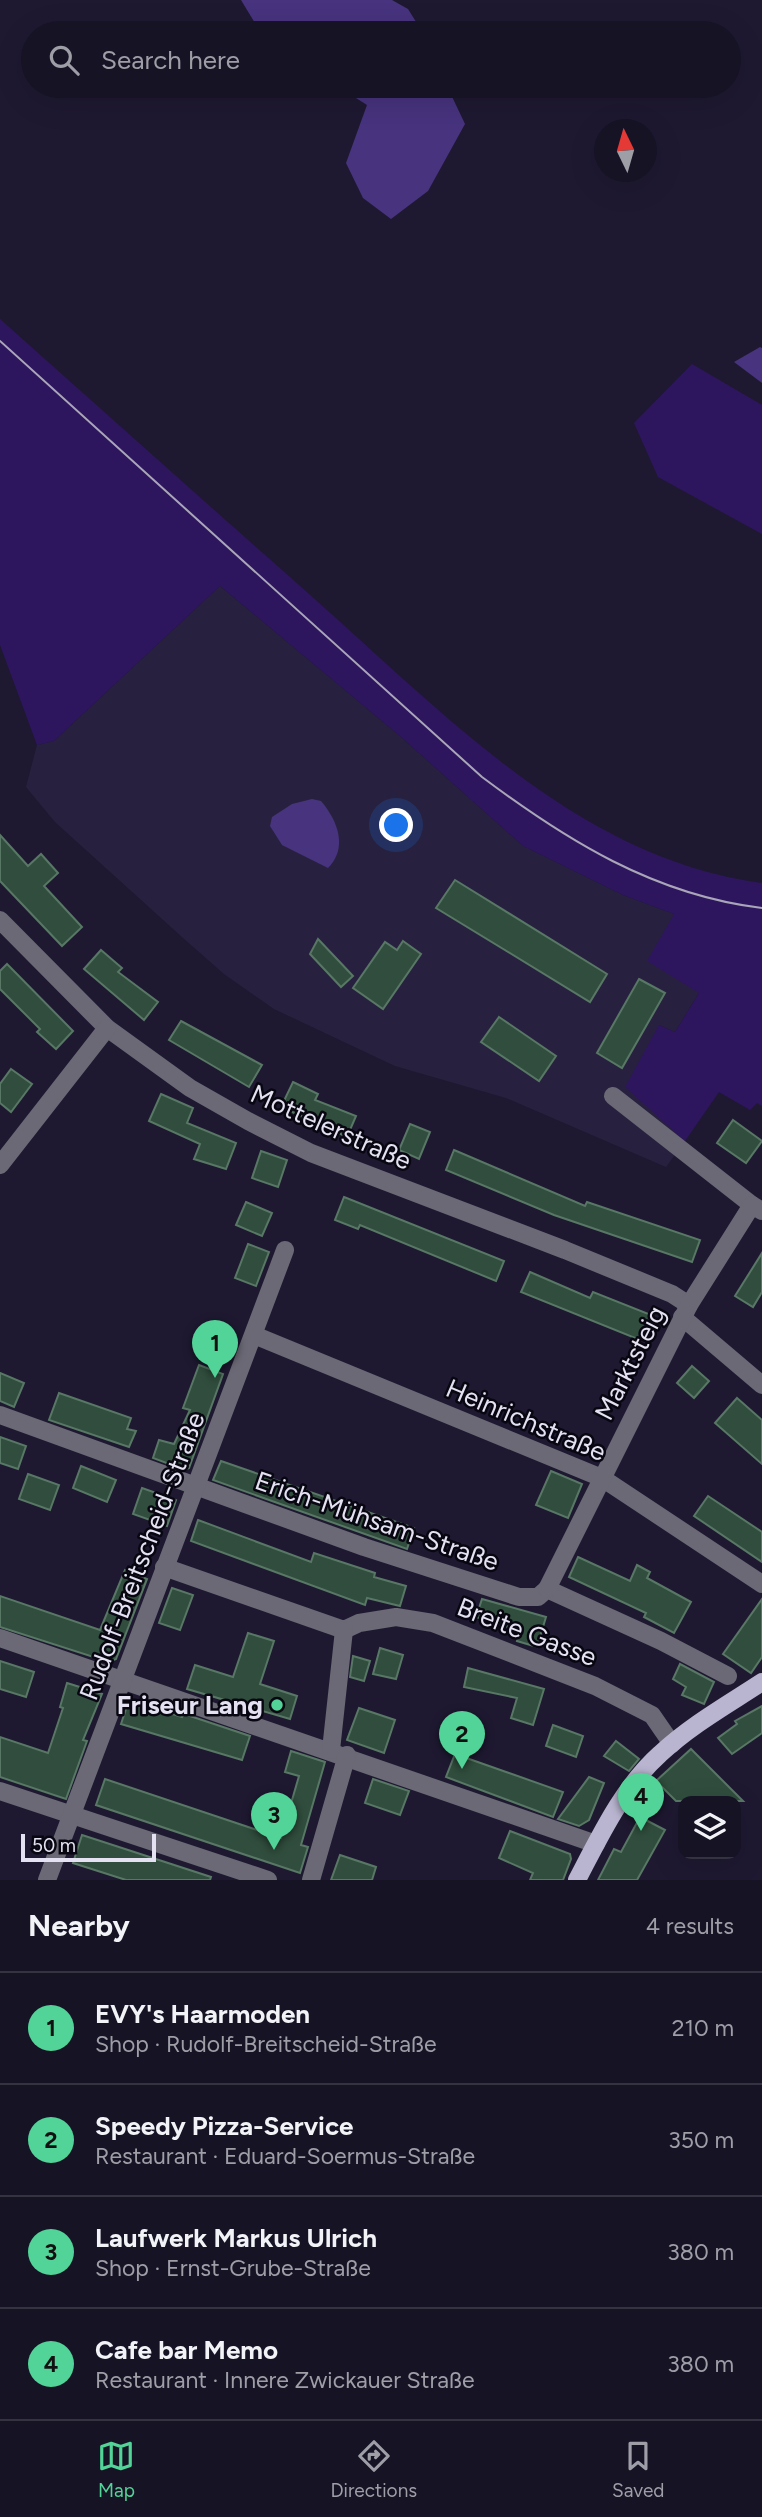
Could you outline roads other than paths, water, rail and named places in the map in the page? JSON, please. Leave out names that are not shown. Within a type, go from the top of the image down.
[{"type":"main road","points":[[577,1880],[640,1774],[671,1744],[702,1720],[760,1684]]},
{"type":"street","name":"Mottelerstraße","points":[[0,920],[107,1028],[190,1088],[312,1153],[672,1294],[685,1311],[762,1385]]},
{"type":"street","points":[[0,1165],[107,1028]]},
{"type":"street","name":"Marktsteig","points":[[547,1589],[685,1311],[757,1208],[612,1096]]},
{"type":"street","name":"Rudolf-Breitscheid-Straße","points":[[47,1880],[285,1250]]},
{"type":"street","name":"Heinrichstraße","points":[[254,1335],[602,1478],[762,1584]]},
{"type":"street","name":"Erich-Mühsam-Straße","points":[[0,1415],[364,1547],[519,1597],[538,1597],[547,1589]]},
{"type":"street","points":[[164,1567],[344,1630],[339,1753],[310,1880]]},
{"type":"street","points":[[547,1589],[661,1641],[728,1676]]},
{"type":"street","name":"Breite Gasse","points":[[344,1630],[359,1623],[396,1617],[433,1623],[595,1686],[652,1716],[671,1744]]},
{"type":"street","points":[[0,1638],[596,1844]]},
{"type":"street","points":[[0,1791],[73,1813],[268,1880]]},
{"type":"tram line","points":[[0,341],[482,777],[546,822],[613,861],[684,891],[762,908]]},
{"type":"place","name":"EVY's Haarmoden","points":[[215,1378]]},
{"type":"place","name":"Friseur Lang","points":[[277,1705]]},
{"type":"place","name":"Speedy Pizza-Service","points":[[462,1769]]},
{"type":"place","name":"Cafe bar Memo","points":[[641,1831]]},
{"type":"place","name":"Laufwerk Markus Ulrich","points":[[274,1850]]}]
